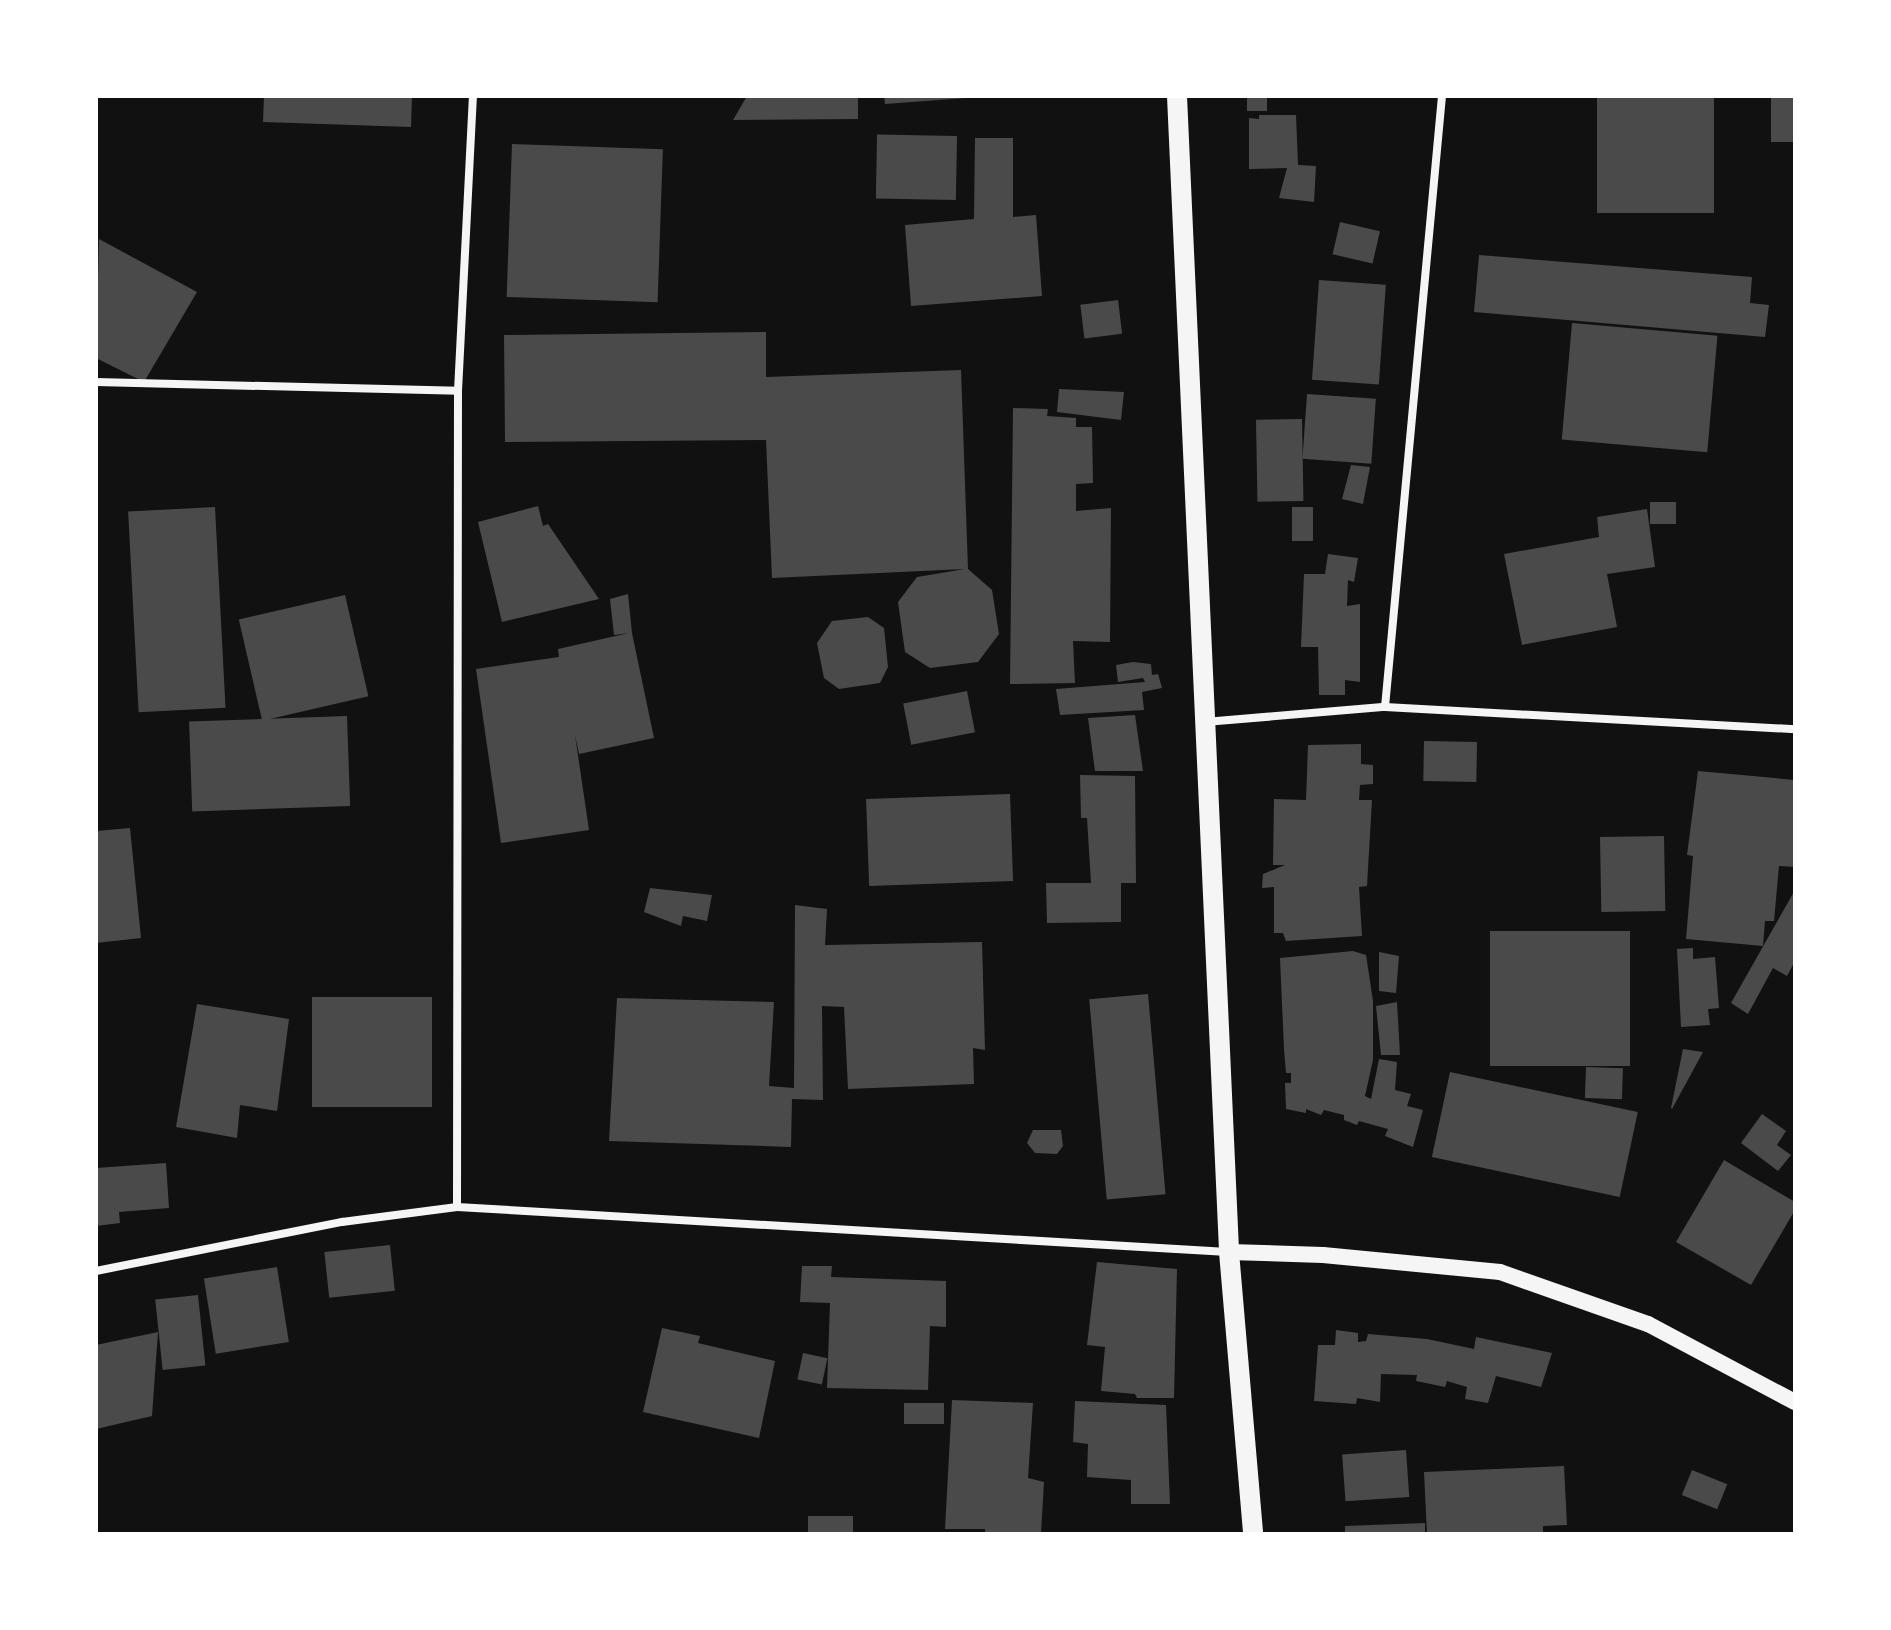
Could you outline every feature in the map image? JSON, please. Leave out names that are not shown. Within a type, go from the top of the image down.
[{"type":"main road","points":[[1177,96],[1229,1252],[1253,1534]]},
{"type":"main road","points":[[1229,1252],[1323,1255],[1500,1272],[1648,1324],[1795,1402]]},
{"type":"street","points":[[457,1207],[458,391],[473,96]]},
{"type":"street","points":[[1385,707],[1442,96]]},
{"type":"street","points":[[96,382],[458,391]]},
{"type":"street","points":[[1205,722],[1385,707],[1795,729]]},
{"type":"street","points":[[96,1271],[342,1222],[457,1207],[1229,1252]]},
{"type":"building","points":[[264,96],[412,96],[411,127],[263,122]]},
{"type":"building","points":[[747,96],[858,96],[858,119],[733,120]]},
{"type":"building","points":[[884,96],[966,96],[966,98],[885,104]]},
{"type":"building","points":[[1247,96],[1267,96],[1267,111],[1247,111]]},
{"type":"building","points":[[1597,96],[1714,96],[1714,213],[1597,213]]},
{"type":"building","points":[[1771,96],[1795,96],[1795,142],[1771,142]]},
{"type":"building","points":[[1259,115],[1296,115],[1298,165],[1316,166],[1314,202],[1279,198],[1287,168],[1249,169],[1249,118],[1259,119]]},
{"type":"building","points":[[877,135],[957,136],[956,200],[876,199]]},
{"type":"building","points":[[975,138],[1013,138],[1013,217],[1036,215],[1042,296],[911,306],[905,225],[974,219]]},
{"type":"building","points":[[512,144],[663,149],[658,302],[507,297]]},
{"type":"building","points":[[1340,222],[1380,231],[1373,263],[1333,254]]},
{"type":"building","points":[[99,239],[197,292],[144,382],[96,358]]},
{"type":"building","points":[[1479,255],[1752,277],[1750,303],[1769,305],[1765,337],[1474,312]]},
{"type":"building","points":[[1319,280],[1386,285],[1379,384],[1312,380]]},
{"type":"building","points":[[1118,300],[1122,334],[1084,338],[1080,305]]},
{"type":"building","points":[[1572,323],[1717,336],[1707,452],[1562,440]]},
{"type":"building","points":[[766,332],[766,377],[961,370],[968,569],[992,590],[999,634],[978,662],[930,668],[905,652],[898,602],[917,577],[965,569],[772,578],[766,440],[505,442],[504,335]]},
{"type":"building","points":[[1059,389],[1124,392],[1121,420],[1057,412]]},
{"type":"building","points":[[1307,394],[1376,399],[1371,464],[1302,459]]},
{"type":"building","points":[[1013,408],[1048,409],[1047,416],[1076,418],[1076,427],[1092,427],[1093,483],[1076,484],[1076,511],[1111,508],[1110,642],[1073,641],[1075,683],[1010,684]]},
{"type":"building","points":[[1302,419],[1303,501],[1257,502],[1256,420]]},
{"type":"building","points":[[1351,465],[1370,467],[1363,504],[1342,499]]},
{"type":"building","points":[[1650,502],[1676,502],[1676,524],[1650,524]]},
{"type":"building","points":[[538,506],[543,526],[548,524],[599,599],[502,622],[478,522]]},
{"type":"building","points":[[215,507],[226,708],[139,712],[128,512]]},
{"type":"building","points":[[1292,507],[1313,507],[1313,541],[1292,541]]},
{"type":"building","points":[[1647,509],[1655,567],[1607,574],[1617,627],[1522,645],[1504,554],[1599,537],[1597,517]]},
{"type":"building","points":[[1328,554],[1358,558],[1354,582],[1348,580],[1347,606],[1360,604],[1360,682],[1345,680],[1345,695],[1319,695],[1318,647],[1301,647],[1304,574],[1325,574]]},
{"type":"building","points":[[628,594],[632,633],[654,738],[579,754],[575,735],[589,830],[501,843],[476,669],[559,657],[558,649],[629,633],[614,635],[610,599]]},
{"type":"building","points":[[345,595],[368,696],[262,721],[239,620]]},
{"type":"building","points":[[868,617],[884,628],[888,667],[880,683],[839,689],[824,678],[817,643],[832,621]]},
{"type":"building","points":[[1133,662],[1151,664],[1152,675],[1158,674],[1162,688],[1142,692],[1144,710],[1060,715],[1056,689],[1145,682],[1143,678],[1118,682],[1116,665]]},
{"type":"building","points":[[967,691],[975,732],[911,745],[903,703]]},
{"type":"building","points":[[1135,715],[1143,771],[1095,771],[1088,718]]},
{"type":"building","points":[[347,716],[350,806],[192,811],[189,722]]},
{"type":"building","points":[[1424,741],[1477,742],[1476,782],[1423,781]]},
{"type":"building","points":[[1361,744],[1361,764],[1373,765],[1373,784],[1360,785],[1359,800],[1372,800],[1367,886],[1359,887],[1362,936],[1286,941],[1283,933],[1274,933],[1274,887],[1262,888],[1263,874],[1285,865],[1273,865],[1274,799],[1306,800],[1308,745]]},
{"type":"building","points":[[1698,771],[1795,780],[1795,867],[1779,866],[1774,921],[1765,921],[1763,946],[1686,939],[1693,856],[1687,855]]},
{"type":"building","points":[[1080,775],[1135,776],[1136,883],[1121,883],[1121,922],[1047,923],[1046,883],[1091,883],[1087,818],[1081,818]]},
{"type":"building","points":[[1010,794],[1013,881],[869,886],[866,799]]},
{"type":"building","points":[[130,828],[141,938],[96,943],[96,831]]},
{"type":"building","points":[[1664,836],[1665,911],[1601,912],[1600,837]]},
{"type":"building","points":[[650,888],[712,895],[707,921],[683,916],[681,926],[644,912]]},
{"type":"building","points":[[1795,890],[1795,961],[1787,976],[1773,968],[1748,1014],[1731,1003]]},
{"type":"building","points":[[795,905],[827,909],[825,945],[982,942],[985,1050],[973,1048],[974,1084],[848,1089],[844,1007],[822,1006],[823,1100],[792,1099],[791,1147],[609,1141],[617,998],[774,1002],[769,1086],[794,1088]]},
{"type":"building","points":[[1490,931],[1630,931],[1630,1066],[1490,1066]]},
{"type":"building","points":[[1693,948],[1693,959],[1715,957],[1719,1008],[1708,1009],[1710,1025],[1681,1027],[1677,949]]},
{"type":"building","points":[[1353,951],[1366,955],[1373,1001],[1373,1060],[1365,1096],[1371,1099],[1379,1059],[1397,1062],[1395,1090],[1411,1094],[1407,1106],[1423,1110],[1413,1147],[1385,1136],[1388,1129],[1359,1121],[1357,1125],[1344,1120],[1344,1115],[1324,1110],[1321,1115],[1306,1109],[1306,1113],[1286,1109],[1285,1083],[1291,1083],[1291,1073],[1286,1073],[1280,958]]},
{"type":"building","points":[[1379,952],[1399,956],[1396,993],[1379,991]]},
{"type":"building","points":[[1148,994],[1166,1194],[1107,1199],[1089,999]]},
{"type":"building","points":[[312,997],[432,997],[432,1107],[312,1107]]},
{"type":"building","points":[[1397,1002],[1400,1055],[1381,1055],[1376,1006]]},
{"type":"building","points":[[197,1004],[289,1019],[277,1111],[240,1105],[237,1138],[176,1127]]},
{"type":"building","points":[[1683,1049],[1703,1052],[1672,1109],[1671,1108]]},
{"type":"building","points":[[1586,1067],[1623,1068],[1622,1099],[1585,1098]]},
{"type":"building","points":[[1450,1072],[1638,1112],[1620,1197],[1432,1157]]},
{"type":"building","points":[[1762,1114],[1786,1131],[1777,1145],[1791,1155],[1778,1171],[1741,1143]]},
{"type":"building","points":[[1033,1130],[1061,1130],[1063,1146],[1057,1154],[1035,1153],[1027,1143]]},
{"type":"building","points":[[1724,1160],[1795,1202],[1795,1210],[1751,1285],[1676,1242]]},
{"type":"building","points":[[166,1163],[169,1208],[119,1212],[120,1223],[96,1226],[96,1168]]},
{"type":"building","points":[[390,1245],[395,1291],[329,1298],[324,1252]]},
{"type":"building","points":[[1097,1262],[1177,1269],[1174,1398],[1137,1398],[1135,1394],[1101,1391],[1105,1347],[1087,1345]]},
{"type":"building","points":[[802,1266],[832,1266],[831,1277],[946,1281],[946,1327],[930,1326],[928,1390],[827,1388],[830,1303],[800,1302]]},
{"type":"building","points":[[277,1267],[289,1342],[216,1354],[204,1279]]},
{"type":"building","points":[[198,1295],[205,1366],[163,1370],[155,1299]]},
{"type":"building","points":[[662,1328],[700,1336],[698,1343],[775,1361],[759,1438],[643,1412]]},
{"type":"building","points":[[1336,1330],[1358,1333],[1358,1342],[1366,1341],[1368,1334],[1427,1339],[1474,1349],[1476,1337],[1552,1353],[1541,1387],[1496,1376],[1488,1403],[1465,1399],[1467,1387],[1447,1381],[1445,1387],[1416,1381],[1417,1375],[1381,1374],[1380,1402],[1357,1398],[1356,1404],[1314,1401],[1318,1345],[1335,1345]]},
{"type":"building","points":[[158,1332],[152,1416],[96,1429],[96,1345]]},
{"type":"building","points":[[803,1353],[827,1358],[822,1385],[797,1379]]},
{"type":"building","points":[[952,1400],[1033,1403],[1028,1478],[1044,1482],[1041,1534],[985,1534],[985,1529],[945,1529]]},
{"type":"building","points":[[1075,1401],[1166,1405],[1170,1504],[1131,1504],[1131,1480],[1087,1477],[1088,1444],[1073,1442]]},
{"type":"building","points":[[904,1403],[944,1403],[944,1424],[904,1424]]},
{"type":"building","points":[[1406,1450],[1409,1497],[1345,1501],[1342,1454]]},
{"type":"building","points":[[1564,1466],[1567,1525],[1543,1526],[1543,1534],[1427,1534],[1424,1472]]},
{"type":"building","points":[[1692,1470],[1727,1484],[1717,1509],[1682,1495]]},
{"type":"building","points":[[808,1516],[853,1516],[853,1534],[808,1534]]},
{"type":"building","points":[[1425,1523],[1425,1534],[1345,1534],[1345,1526]]}]
